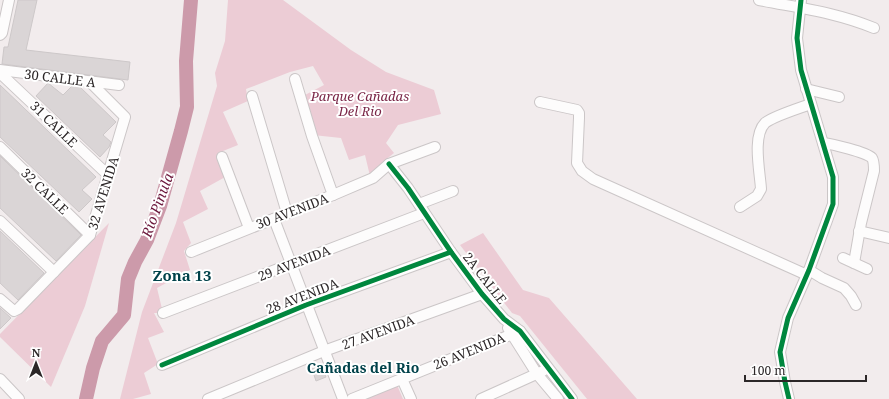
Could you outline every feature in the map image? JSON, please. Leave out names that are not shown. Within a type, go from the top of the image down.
[{"type":"street","points":[[758,0],[793,7],[800,3],[858,21],[874,28]]},
{"type":"street","points":[[0,35],[2,33],[7,1]]},
{"type":"street","points":[[789,399],[784,382],[780,352],[788,318],[808,273],[833,204],[833,177],[800,70],[797,38],[800,3]]},
{"type":"street","name":"30 CALLE A","points":[[0,71],[120,85]]},
{"type":"street","name":"31 CALLE","points":[[0,71],[108,175]]},
{"type":"street","points":[[295,79],[312,136],[333,196]]},
{"type":"street","name":"32 AVENIDA","points":[[0,298],[14,311],[90,235],[126,117],[90,82]]},
{"type":"street","points":[[806,89],[839,97]]},
{"type":"street","points":[[252,96],[287,213]]},
{"type":"street","points":[[540,102],[577,110],[579,113],[577,164],[582,171],[593,178],[844,288],[856,305]]},
{"type":"street","points":[[740,207],[758,196],[761,189],[758,143],[762,128],[766,122],[811,104]]},
{"type":"street","points":[[823,143],[833,144],[865,154],[872,158],[874,164],[874,171],[859,231],[854,263]]},
{"type":"street","name":"32 CALLE","points":[[0,147],[90,235]]},
{"type":"street","points":[[389,164],[435,147]]},
{"type":"street","points":[[222,157],[249,228]]},
{"type":"street","name":"30 AVENIDA","points":[[191,252],[333,196],[373,178],[389,164]]},
{"type":"street","name":"2A CALLE","points":[[389,164],[408,188],[451,252],[482,294],[548,369],[572,399]]},
{"type":"street","name":"29 AVENIDA","points":[[163,313],[291,264],[421,208],[453,191]]},
{"type":"street","points":[[274,219],[343,399]]},
{"type":"street","points":[[0,221],[54,272]]},
{"type":"street","points":[[859,231],[889,238]]},
{"type":"street","name":"28 AVENIDA","points":[[162,365],[306,305],[451,252]]},
{"type":"street","points":[[843,258],[867,269]]},
{"type":"street","name":"27 AVENIDA","points":[[208,399],[324,351],[482,294]]},
{"type":"street","name":"2A CALLE","points":[[515,332],[537,374],[558,399]]},
{"type":"street","name":"26 AVENIDA","points":[[352,399],[515,332]]},
{"type":"street","points":[[480,399],[548,369]]},
{"type":"street","points":[[0,379],[19,399]]},
{"type":"street","points":[[402,379],[411,399]]},
{"type":"green space","name":"Parque Cañadas Del Rio","points":[[228,0],[283,0],[351,50],[386,72],[434,90],[441,114],[398,125],[386,143],[394,153],[384,161],[377,172],[370,176],[365,155],[349,160],[341,138],[313,135],[305,95],[324,85],[313,66],[290,72],[246,89],[248,101],[223,112],[238,145],[218,153],[227,176],[200,191],[208,209],[183,222],[191,243],[184,251],[190,270],[157,288],[163,313],[154,313],[164,332],[148,338],[158,364],[144,373],[151,394],[133,399],[120,399],[142,312],[176,223],[217,86],[215,73],[225,41]]},
{"type":"green space","points":[[109,223],[85,306],[51,387],[0,337],[0,334]]},
{"type":"green space","points":[[483,233],[523,290],[549,298],[637,399],[587,399],[520,316],[512,313],[460,245]]},
{"type":"green space","points":[[397,385],[403,399],[355,399]]},
{"type":"building","points":[[18,0],[37,0],[26,50],[130,62],[128,80],[2,64],[4,47],[8,47]]},
{"type":"building","points":[[48,83],[63,95],[72,86],[80,87],[116,122],[103,135],[111,142],[109,147],[100,157],[36,96]]},
{"type":"building","points":[[0,85],[96,177],[82,190],[92,199],[79,212],[0,137]]},
{"type":"building","points":[[0,156],[81,235],[56,261],[0,208]]},
{"type":"building","points":[[0,231],[44,273],[18,300],[0,283]]},
{"type":"building","points":[[0,308],[11,318],[0,329]]},
{"type":"building","points":[[320,364],[326,377],[316,381],[312,369]]},
{"type":"waterway","name":"Río Pinula","points":[[86,399],[93,368],[102,341],[124,315],[128,279],[147,240],[160,206],[181,131],[187,107],[186,61],[191,0]]},
{"type":"cycle path","points":[[789,399],[780,352],[788,318],[809,270],[833,204],[833,177],[801,70],[797,38],[801,0]]},
{"type":"cycle path","points":[[389,164],[408,188],[451,252],[482,294],[504,319],[520,331],[572,399]]},
{"type":"cycle path","points":[[162,365],[306,305],[451,252]]},
{"type":"district","name":"Zona 13","points":[[182,275]]},
{"type":"district","name":"Cañadas del Rio","points":[[363,367]]}]
